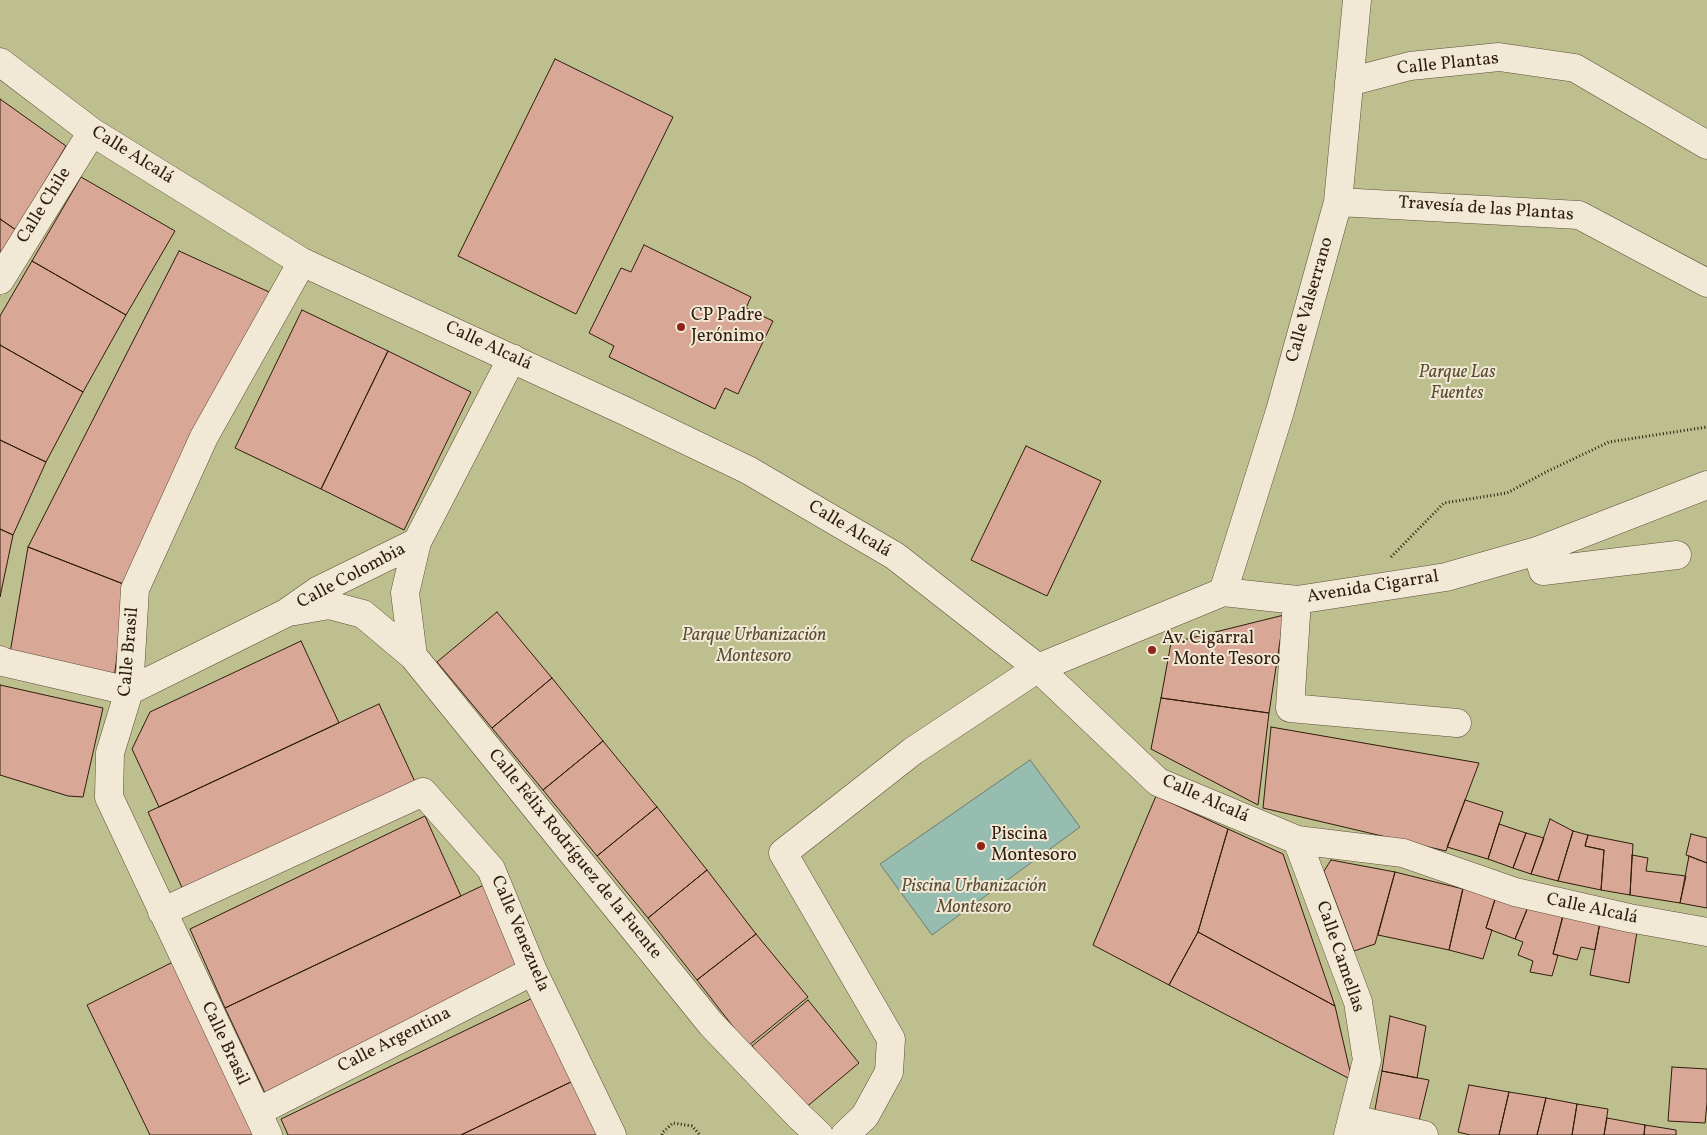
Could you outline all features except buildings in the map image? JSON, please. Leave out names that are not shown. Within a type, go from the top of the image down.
[{"type":"street","name":"Calle Valserrano","points":[[1223,592],[1280,411],[1338,202],[1357,0]]},
{"type":"street","name":"Calle Plantas","points":[[1350,82],[1410,66],[1499,57],[1575,68],[1707,145]]},
{"type":"street","name":"Calle Alcalá","points":[[0,62],[92,132],[302,262],[625,410],[748,470],[895,556],[1038,668],[1158,782],[1297,840],[1403,853],[1514,892],[1629,918],[1707,932]]},
{"type":"street","name":"Calle Chile","points":[[0,280],[8,264],[92,132]]},
{"type":"street","name":"Travesía de las Plantas","points":[[1338,202],[1579,214],[1707,282]]},
{"type":"street","name":"Calle Brasil","points":[[262,1123],[108,797],[110,753],[129,691],[135,589],[204,436],[302,262]]},
{"type":"street","name":"Calle Colombia","points":[[129,691],[286,613],[319,590],[416,542],[512,358]]},
{"type":"street","name":"Avenida Cigarral","points":[[844,1135],[865,1116],[888,1072],[890,1039],[783,854],[912,751],[1038,668],[1223,592],[1296,600],[1446,577],[1537,551],[1707,484]]},
{"type":"street","points":[[413,656],[405,593],[416,542]]},
{"type":"street","points":[[1537,551],[1543,571],[1677,555]]},
{"type":"street","points":[[1296,600],[1290,708],[1457,723]]},
{"type":"street","name":"Calle Félix Rodríguez de la Fuente","points":[[286,613],[329,605],[363,614],[413,656],[794,1125],[819,1135]]},
{"type":"street","points":[[0,660],[129,691]]},
{"type":"street","name":"Calle Venezuela","points":[[162,912],[423,792],[491,869],[533,971],[612,1135]]},
{"type":"street","name":"Calle Camellas","points":[[1297,840],[1358,1002],[1367,1060],[1350,1127]]},
{"type":"street","name":"Calle Argentina","points":[[262,1123],[533,971]]},
{"type":"street","points":[[1350,1127],[1424,1135]]},
{"type":"path","points":[[1390,558],[1444,503],[1507,493],[1609,442],[1707,427]]},
{"type":"path","points":[[662,1135],[673,1123],[692,1126],[700,1135]]},
{"type":"green space","points":[[0,0],[1707,0],[1707,1135],[0,1135]]},
{"type":"water","name":"Piscina Montesoro","points":[[1030,760],[1080,827],[932,935],[880,864]]},
{"type":"place","name":"CP Padre Jerónimo","points":[[681,327]]},
{"type":"place","name":"Av. Cigarral - Monte Tesoro","points":[[1152,650]]},
{"type":"place","name":"Piscina Montesoro","points":[[981,846]]},
{"type":"park label","name":"Parque Las Fuentes","points":[[1457,384]]},
{"type":"park label","name":"Parque Urbanización Montesoro","points":[[754,648]]},
{"type":"park label","name":"Piscina Urbanización Montesoro","points":[[974,898]]}]
